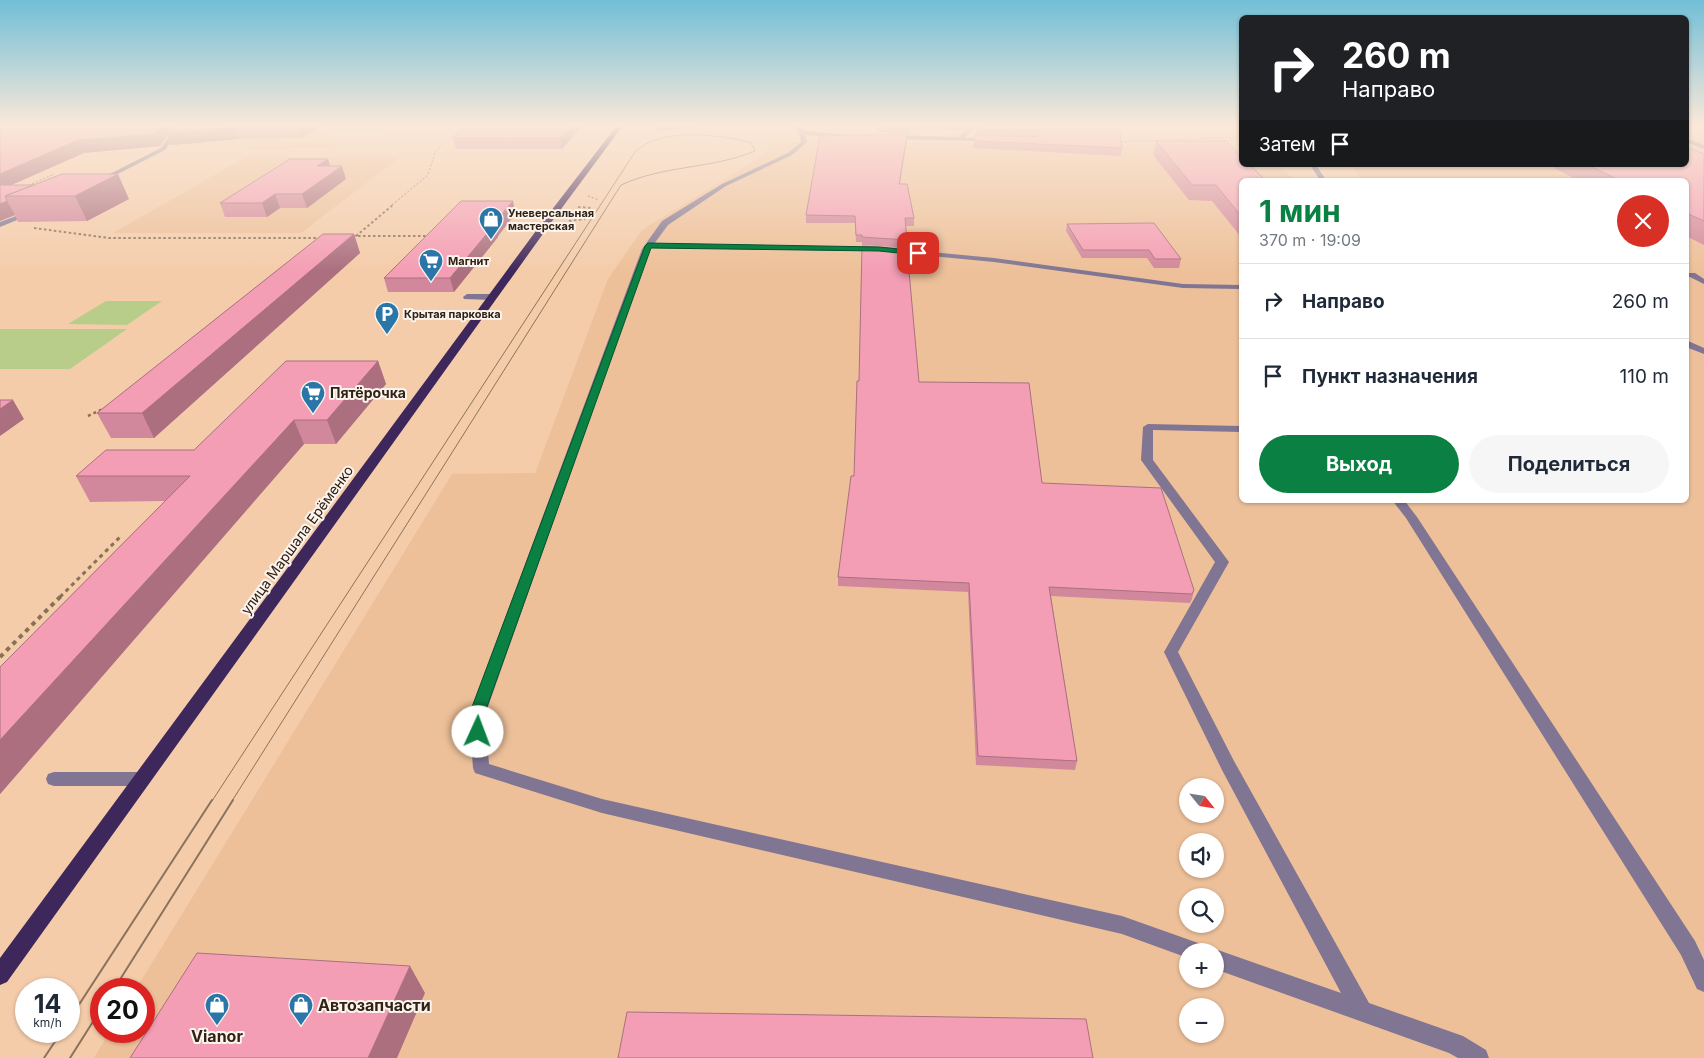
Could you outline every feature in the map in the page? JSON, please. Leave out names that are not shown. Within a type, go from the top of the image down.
[{"type":"main road","name":"улица Маршала Ерёменко","points":[[0,975],[492,297],[584,173]]},
{"type":"street","points":[[93,185],[116,173]]},
{"type":"street","points":[[749,173],[724,185],[665,222],[648,246],[476,715],[481,768],[602,806],[1122,925],[1179,946]]},
{"type":"street","points":[[2,225],[36,211]]},
{"type":"street","points":[[648,246],[879,249],[994,260],[1183,286],[1239,287]]},
{"type":"street","points":[[1689,275],[1704,276]]},
{"type":"street","points":[[1689,275],[1704,282]]},
{"type":"street","points":[[467,297],[492,297]]},
{"type":"street","points":[[1689,344],[1704,351]]},
{"type":"street","points":[[1239,429],[1148,427],[1147,460],[1222,562],[1172,652],[1228,765],[1362,1012]]},
{"type":"street","points":[[1400,503],[1422,533],[1688,948],[1704,982]]},
{"type":"street","points":[[54,779],[142,778]]},
{"type":"street","points":[[1224,962],[1455,1044],[1478,1058]]},
{"type":"path","points":[[356,236],[428,173]]},
{"type":"path","points":[[22,188],[54,174]]},
{"type":"path","points":[[584,195],[599,200]]},
{"type":"path","points":[[575,207],[593,208]]},
{"type":"path","points":[[563,222],[585,219]]},
{"type":"path","points":[[2,225],[96,235],[108,238],[327,238]]},
{"type":"path","points":[[346,237],[433,236]]},
{"type":"path","points":[[88,416],[111,406]]},
{"type":"path","points":[[0,657],[121,536]]},
{"type":"shaded area","points":[[217,173],[379,173],[301,233],[113,233]]},
{"type":"shaded area","points":[[734,173],[1287,173],[1293,178],[1239,178],[1239,503],[1689,503],[1689,178],[1360,178],[1357,173],[1704,173],[1704,1058],[94,1058],[103,1043],[155,1043],[155,978],[143,978],[452,474],[535,473],[608,279],[642,230]]},
{"type":"green space","points":[[106,301],[162,301],[127,325],[68,324]]},
{"type":"green space","points":[[0,329],[127,329],[70,369],[0,369]]},
{"type":"building","points":[[267,173],[331,173],[302,194],[275,194],[262,203],[220,203]]},
{"type":"building","points":[[813,173],[901,173],[899,184],[907,184],[914,218],[905,218],[907,240],[856,235],[855,216],[806,215]]},
{"type":"building","points":[[1182,173],[1258,173],[1263,178],[1239,178],[1239,214],[1216,185],[1192,185]]},
{"type":"building","points":[[1605,173],[1704,173],[1704,221],[1689,214],[1689,178],[1615,178]]},
{"type":"building","points":[[62,174],[118,174],[75,196],[5,196]]},
{"type":"building","points":[[0,185],[34,185],[5,196],[7,201],[0,204]]},
{"type":"building","points":[[461,201],[513,201],[450,278],[384,278]]},
{"type":"building","points":[[1154,223],[1181,259],[1155,259],[1149,250],[1083,250],[1067,224]]},
{"type":"building","points":[[323,234],[354,234],[142,413],[97,413]]},
{"type":"building","points":[[862,246],[907,249],[919,382],[1029,383],[1042,483],[1161,488],[1194,590],[1192,594],[1049,587],[1077,761],[978,756],[969,583],[838,577],[851,476],[854,476],[857,381],[859,381]]},
{"type":"building","points":[[286,361],[378,361],[327,420],[294,420],[0,740],[0,667],[190,476],[76,476],[106,450],[194,450]]},
{"type":"building","points":[[0,400],[13,400],[0,409]]},
{"type":"building","name":"Автозапчасти","points":[[197,953],[410,966],[368,1058],[130,1058],[140,1043],[155,1043],[155,1019]]},
{"type":"building","points":[[627,1012],[1086,1019],[1093,1058],[618,1058]]},
{"type":"tram line","points":[[212,801],[621,173]]},
{"type":"tram line","points":[[232,801],[621,185],[657,173]]},
{"type":"tram line","points":[[80,1003],[212,800]]},
{"type":"tram line","points":[[121,978],[233,800]]},
{"type":"tram line","points":[[70,1058],[90,1026]]},
{"type":"tram line","points":[[44,1058],[54,1043]]},
{"type":"place","name":"Уневерсальная мастерская","points":[[491,240]]},
{"type":"place","name":"Магнит","points":[[431,282]]},
{"type":"place","name":"Крытая парковка","points":[[387,335]]},
{"type":"place","name":"Пятёрочка","points":[[313,414]]},
{"type":"place","name":"Vianor","points":[[217,1026]]},
{"type":"place","name":"Автозапчасти","points":[[301,1026]]},
{"type":"route","points":[[478,732],[476,715],[648,246],[879,249],[918,253]]}]
